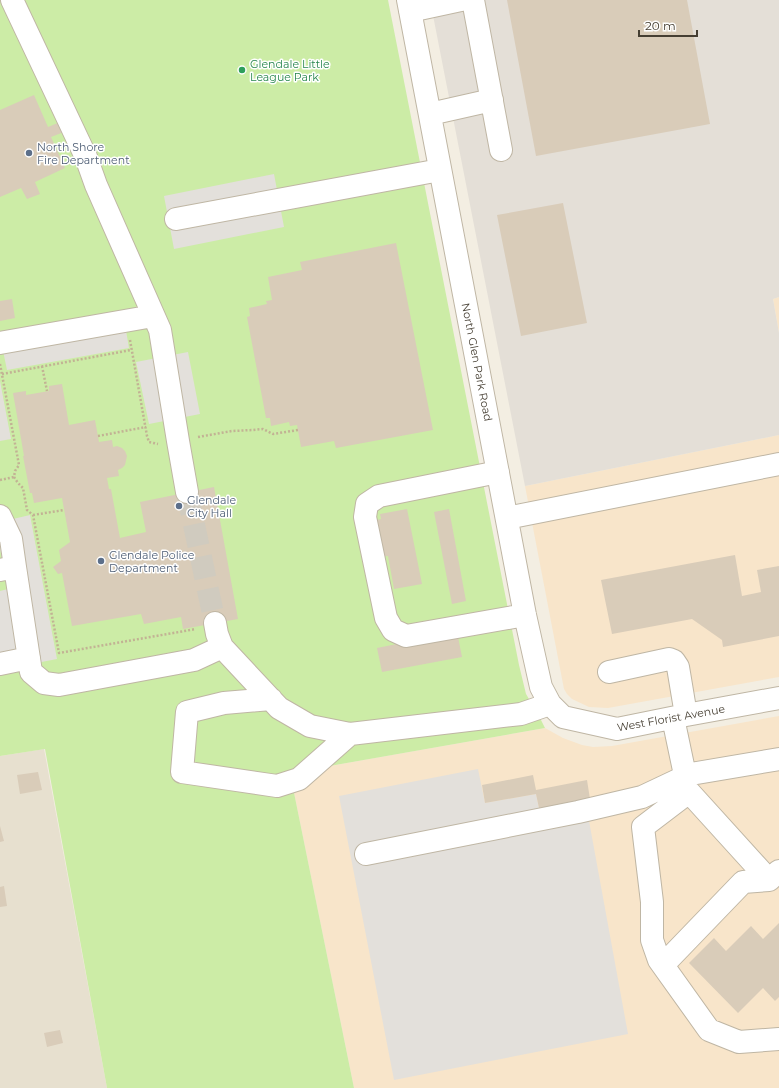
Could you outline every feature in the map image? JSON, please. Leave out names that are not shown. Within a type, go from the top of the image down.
[{"type":"street","points":[[12,0],[86,157],[96,185],[160,330],[187,492]]},
{"type":"street","points":[[409,5],[461,0]]},
{"type":"street","points":[[472,0],[501,150]]},
{"type":"street","name":"North Glen Park Road","points":[[409,5],[525,614],[541,687],[557,710]]},
{"type":"street","points":[[430,114],[492,100]]},
{"type":"street","points":[[176,219],[440,170]]},
{"type":"street","points":[[0,343],[153,316]]},
{"type":"street","points":[[507,518],[779,464]]},
{"type":"street","points":[[498,472],[379,496],[367,504],[365,517],[386,618],[393,630],[406,636],[525,614]]},
{"type":"street","points":[[0,516],[11,539],[7,568],[31,672],[44,683],[59,685],[194,660],[222,648]]},
{"type":"street","points":[[215,624],[222,648],[279,708],[310,726],[350,734],[557,710]]},
{"type":"street","points":[[0,664],[29,658]]},
{"type":"street","points":[[609,672],[669,659],[674,661],[678,667],[679,717],[684,782],[774,875]]},
{"type":"street","name":"West Florist Avenue","points":[[557,710],[617,729],[779,698]]},
{"type":"street","points":[[271,699],[224,704],[187,712],[182,772],[277,786],[299,779],[350,734]]},
{"type":"street","points":[[366,854],[578,812],[642,797],[684,782],[779,759]]},
{"type":"street","points":[[684,782],[643,827],[652,902],[652,940],[659,960],[709,1030],[739,1042],[779,1039]]},
{"type":"street","points":[[663,965],[743,882],[774,875]]},
{"type":"path","points":[[2,374],[132,350]]},
{"type":"path","points":[[0,363],[19,465],[15,471],[14,478],[23,488],[27,510],[33,515],[59,653],[215,624]]},
{"type":"path","points":[[42,366],[46,391]]},
{"type":"path","points":[[98,436],[146,427]]},
{"type":"path","points":[[242,431],[263,429],[273,434],[298,430]]},
{"type":"path","points":[[0,480],[14,478]]},
{"type":"path","points":[[33,515],[64,510]]},
{"type":"shaded area","points":[[430,0],[779,0],[779,297],[773,299],[779,333],[779,435],[525,486]]},
{"type":"shaded area","points":[[274,174],[284,227],[174,249],[164,196]]},
{"type":"shaded area","points":[[779,297],[779,333],[773,299]]},
{"type":"shaded area","points":[[123,313],[129,348],[7,370],[0,336]]},
{"type":"shaded area","points":[[188,352],[200,414],[149,424],[136,362]]},
{"type":"shaded area","points":[[0,381],[11,439],[0,441]]},
{"type":"shaded area","points":[[779,435],[779,677],[608,708],[589,707],[572,699],[564,689],[525,486]]},
{"type":"shaded area","points":[[30,515],[57,659],[0,670],[0,591],[8,589],[0,549],[0,522]]},
{"type":"shaded area","points":[[779,716],[779,1088],[354,1088],[290,773],[545,728],[563,738],[582,745],[593,747],[612,746]]},
{"type":"shaded area","points":[[44,749],[107,1088],[0,1088],[0,756]]},
{"type":"shaded area","points":[[478,769],[485,803],[536,794],[539,808],[585,799],[628,1034],[394,1080],[339,796]]},
{"type":"green space","points":[[0,0],[388,0],[519,665],[526,694],[545,728],[290,773],[354,1088],[107,1088],[45,749],[0,756]]},
{"type":"building","points":[[507,0],[687,0],[710,124],[536,156]]},
{"type":"building","name":"North Shore Fire Department","points":[[34,95],[48,127],[60,122],[64,132],[51,137],[65,168],[35,182],[40,194],[27,199],[21,188],[0,197],[0,110]]},
{"type":"building","points":[[563,203],[587,323],[521,336],[497,215]]},
{"type":"building","points":[[396,243],[433,430],[336,448],[334,441],[301,447],[297,425],[290,426],[289,422],[271,426],[270,418],[266,418],[247,317],[250,316],[249,308],[267,304],[266,301],[272,300],[268,277],[302,270],[300,262]]},
{"type":"building","points":[[12,299],[15,318],[0,321],[0,301]]},
{"type":"building","name":"Glendale City Hall","points":[[62,384],[69,425],[95,420],[99,442],[112,440],[113,447],[117,446],[122,448],[127,456],[125,465],[118,470],[119,476],[107,478],[109,489],[111,489],[120,538],[146,532],[140,502],[214,487],[238,619],[183,629],[181,617],[144,624],[141,614],[72,626],[62,573],[58,574],[53,567],[61,561],[59,550],[70,542],[62,498],[34,503],[32,493],[30,493],[13,393],[26,391],[26,395],[49,391],[49,386]]},
{"type":"building","points":[[407,509],[422,584],[394,589],[388,556],[380,557],[373,521],[381,519],[380,514]]},
{"type":"building","points":[[449,509],[466,601],[452,604],[434,512]]},
{"type":"building","points":[[735,555],[742,596],[761,592],[757,570],[779,566],[779,636],[723,647],[722,640],[692,619],[612,634],[601,580]]},
{"type":"building","points":[[457,632],[462,657],[382,672],[377,648]]},
{"type":"building","points":[[38,772],[42,790],[20,794],[17,775]]},
{"type":"building","points":[[533,775],[536,790],[587,780],[590,799],[539,808],[536,794],[485,803],[482,785]]},
{"type":"building","points":[[0,826],[4,841],[0,842]]},
{"type":"building","points":[[4,886],[7,906],[0,907],[0,887]]},
{"type":"building","points":[[779,923],[779,997],[775,1001],[763,988],[738,1013],[689,963],[714,938],[726,951],[751,926],[763,939]]},
{"type":"building","points":[[60,1030],[63,1043],[47,1047],[44,1033]]},
{"type":"tunnel","points":[[187,492],[215,623]]},
{"type":"place","name":"Glendale Little League Park","points":[[242,70]]},
{"type":"place","name":"North Shore Fire Department","points":[[29,153]]},
{"type":"place","name":"Glendale City Hall","points":[[179,506]]},
{"type":"place","name":"Glendale Police Department","points":[[101,561]]}]
